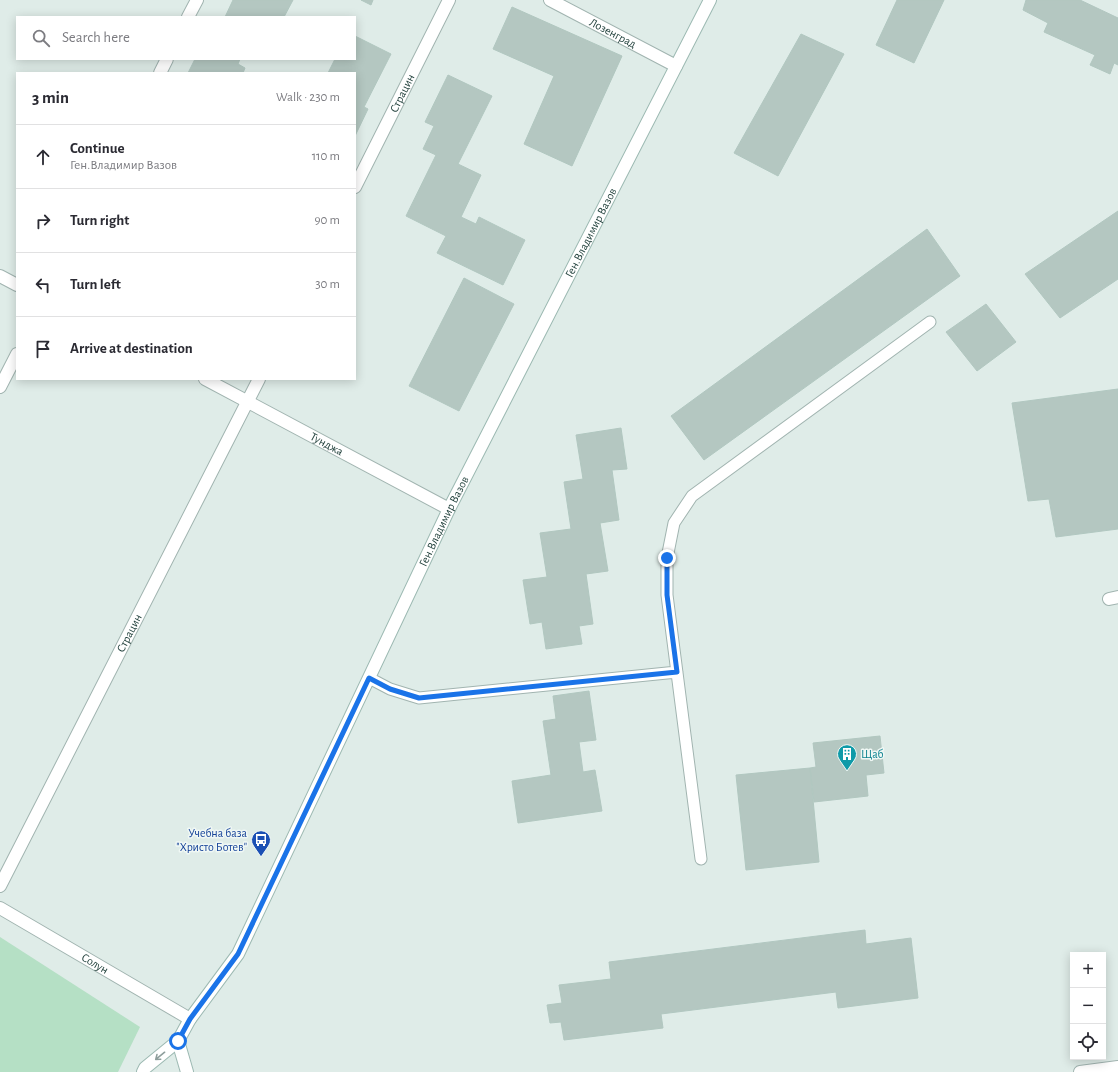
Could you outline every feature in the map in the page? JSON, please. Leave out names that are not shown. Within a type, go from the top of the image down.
[{"type":"street","points":[[189,16],[197,0]]},
{"type":"street","name":"Страцин","points":[[356,185],[449,0]]},
{"type":"street","name":"Лозенград","points":[[550,0],[676,66]]},
{"type":"street","name":"Ген.Владимир Вазов","points":[[143,1072],[145,1068],[178,1041],[190,1019],[238,954],[449,509],[710,0]]},
{"type":"street","points":[[160,72],[166,60]]},
{"type":"street","points":[[0,276],[16,284]]},
{"type":"street","points":[[0,387],[16,356]]},
{"type":"street","name":"Тунджа","points":[[207,380],[248,400],[449,509]]},
{"type":"street","name":"Страцин","points":[[0,886],[258,380]]},
{"type":"street","name":"Солун","points":[[0,908],[190,1019]]},
{"type":"street","points":[[178,1041],[187,1072]]},
{"type":"street","points":[[1080,1072],[1118,1067]]},
{"type":"lane","points":[[701,859],[667,595],[667,558],[674,523],[692,496],[930,322]]},
{"type":"lane","points":[[369,678],[390,689],[419,698],[677,672]]},
{"type":"green space","points":[[0,937],[140,1027],[118,1072],[0,1072]]},
{"type":"building","points":[[233,0],[293,0],[285,16],[225,16]]},
{"type":"building","points":[[361,0],[373,0],[371,5]]},
{"type":"building","points":[[897,0],[944,0],[914,63],[876,45]]},
{"type":"building","points":[[1026,0],[1080,0],[1118,18],[1118,65],[1114,63],[1110,74],[1090,65],[1095,55],[1044,32],[1048,23],[1023,10]]},
{"type":"building","points":[[512,7],[622,56],[572,166],[524,144],[554,76],[493,49]]},
{"type":"building","points":[[801,34],[844,54],[778,176],[734,153]]},
{"type":"building","points":[[356,36],[391,54],[364,107],[368,109],[356,134],[356,72],[328,72],[334,60],[356,60]]},
{"type":"building","points":[[194,60],[240,60],[238,64],[245,68],[243,72],[188,72]]},
{"type":"building","points":[[448,75],[492,96],[458,164],[481,175],[461,217],[476,224],[479,217],[525,240],[503,285],[437,253],[446,236],[406,216],[436,155],[423,149],[434,126],[425,122]]},
{"type":"building","points":[[1118,211],[1118,279],[1060,318],[1025,274]]},
{"type":"building","points":[[927,229],[960,276],[704,460],[671,416]]},
{"type":"building","points":[[464,278],[514,304],[459,411],[409,386]]},
{"type":"building","points":[[986,304],[1016,342],[977,371],[946,332]]},
{"type":"building","points":[[1118,389],[1118,529],[1056,537],[1049,499],[1028,501],[1012,403]]},
{"type":"building","points":[[621,428],[627,469],[612,470],[619,520],[600,523],[608,571],[586,574],[593,624],[579,626],[582,644],[546,649],[542,622],[530,624],[523,580],[547,577],[540,533],[571,529],[564,482],[583,479],[576,435]]},
{"type":"building","points":[[589,691],[596,740],[579,742],[583,772],[595,770],[602,811],[518,823],[512,781],[551,775],[543,721],[556,719],[553,696]]},
{"type":"building","name":"Щаб","points":[[880,736],[884,773],[866,775],[868,796],[814,802],[810,768],[816,767],[813,743]]},
{"type":"building","points":[[810,768],[819,862],[746,870],[736,775]]},
{"type":"building","points":[[865,930],[866,944],[911,938],[918,998],[838,1008],[836,992],[661,1014],[663,1028],[564,1040],[561,1022],[550,1023],[547,1005],[562,1003],[559,985],[611,979],[609,962]]},
{"type":"place","name":"Щаб","points":[[847,771]]},
{"type":"place","name":"Учебна база \"Христо Ботев\"","points":[[261,857]]},
{"type":"route","points":[[178,1041],[190,1019],[238,954],[369,678],[390,689],[419,698],[677,672],[667,595],[667,558]]}]
